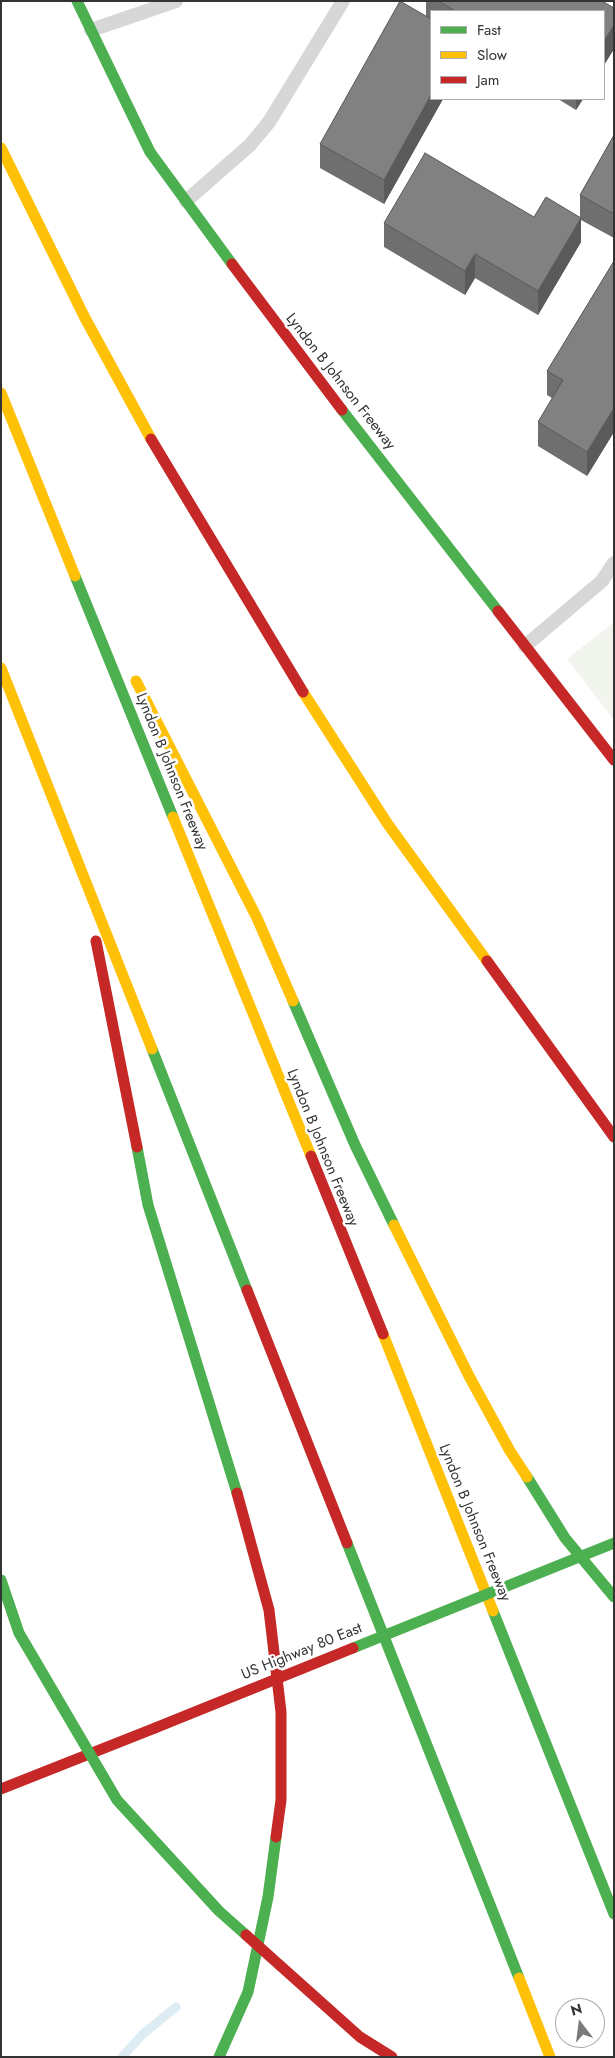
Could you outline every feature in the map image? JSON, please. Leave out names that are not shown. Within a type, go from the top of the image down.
[{"type":"main road","name":"Lyndon B Johnson Freeway","points":[[77,1],[150,152],[291,344],[614,760]]},
{"type":"main road","points":[[1,148],[132,408],[278,653],[387,823],[614,1137]]},
{"type":"main road","name":"Lyndon B Johnson Freeway","points":[[1,393],[412,1406],[614,1914]]},
{"type":"main road","points":[[56,526],[110,630]]},
{"type":"main road","points":[[1,668],[550,2057]]},
{"type":"main road","points":[[132,674],[258,918],[355,1145],[469,1376],[510,1450],[565,1538],[614,1597]]},
{"type":"main road","points":[[83,874],[148,1205],[246,1519],[269,1610],[280,1702],[281,1800],[268,1897],[248,1992],[219,2057]]},
{"type":"main road","name":"US Highway 80 East","points":[[1,1789],[614,1543]]},
{"type":"main road","points":[[1,1580],[19,1633],[118,1800],[219,1911],[360,2037],[392,2057]]},
{"type":"lane","points":[[91,30],[176,1]]},
{"type":"lane","points":[[186,201],[250,146],[269,122],[343,1]]},
{"type":"lane","points":[[525,646],[602,581],[614,563]]},
{"type":"shaded area","points":[[614,622],[614,720],[567,659]]},
{"type":"building","points":[[400,1],[430,18],[430,97],[384,180],[320,144]]},
{"type":"building","points":[[439,1],[602,1],[614,8],[614,25],[605,39],[605,10],[453,10]]},
{"type":"building","points":[[614,135],[614,214],[580,195]]},
{"type":"building","points":[[425,153],[534,217],[546,197],[581,218],[538,291],[475,254],[465,271],[384,223]]},
{"type":"building","points":[[614,261],[614,408],[587,452],[538,422],[563,380],[547,371]]},
{"type":"waterway","points":[[122,2057],[143,2034],[176,2007]]},
{"type":"traffic: fast","points":[[77,1],[150,152],[232,264]]},
{"type":"traffic: fast","points":[[342,410],[498,611]]},
{"type":"traffic: fast","points":[[75,576],[173,817]]},
{"type":"traffic: fast","points":[[293,1001],[355,1145],[394,1225]]},
{"type":"traffic: fast","points":[[152,1049],[247,1290]]},
{"type":"traffic: fast","points":[[137,1147],[148,1205],[237,1493]]},
{"type":"traffic: fast","points":[[527,1477],[565,1538],[614,1597]]},
{"type":"traffic: fast","points":[[347,1543],[519,1978]]},
{"type":"traffic: fast","points":[[353,1648],[614,1543]]},
{"type":"traffic: fast","points":[[1,1580],[19,1633],[117,1800],[219,1911],[246,1935]]},
{"type":"traffic: fast","points":[[493,1611],[614,1914]]},
{"type":"traffic: fast","points":[[219,2057],[248,1992],[268,1897],[276,1837]]},
{"type":"traffic: slow","points":[[1,148],[85,318],[151,439]]},
{"type":"traffic: slow","points":[[1,393],[75,576]]},
{"type":"traffic: slow","points":[[1,668],[152,1049]]},
{"type":"traffic: slow","points":[[136,681],[257,918],[293,1001]]},
{"type":"traffic: slow","points":[[303,692],[387,823],[487,961]]},
{"type":"traffic: slow","points":[[173,817],[311,1156]]},
{"type":"traffic: slow","points":[[394,1225],[469,1376],[510,1451],[527,1477]]},
{"type":"traffic: slow","points":[[383,1334],[493,1611]]},
{"type":"traffic: slow","points":[[519,1978],[550,2057]]},
{"type":"traffic: jam","points":[[232,264],[342,410]]},
{"type":"traffic: jam","points":[[151,439],[303,692]]},
{"type":"traffic: jam","points":[[498,611],[614,760]]},
{"type":"traffic: jam","points":[[96,941],[137,1147]]},
{"type":"traffic: jam","points":[[487,961],[614,1137]]},
{"type":"traffic: jam","points":[[311,1156],[383,1334]]},
{"type":"traffic: jam","points":[[247,1290],[347,1543]]},
{"type":"traffic: jam","points":[[237,1493],[269,1610],[281,1712],[281,1800],[276,1837]]},
{"type":"traffic: jam","points":[[155,1728],[353,1648]]},
{"type":"traffic: jam","points":[[1,1789],[155,1728]]},
{"type":"traffic: jam","points":[[246,1935],[360,2037],[392,2057]]}]
